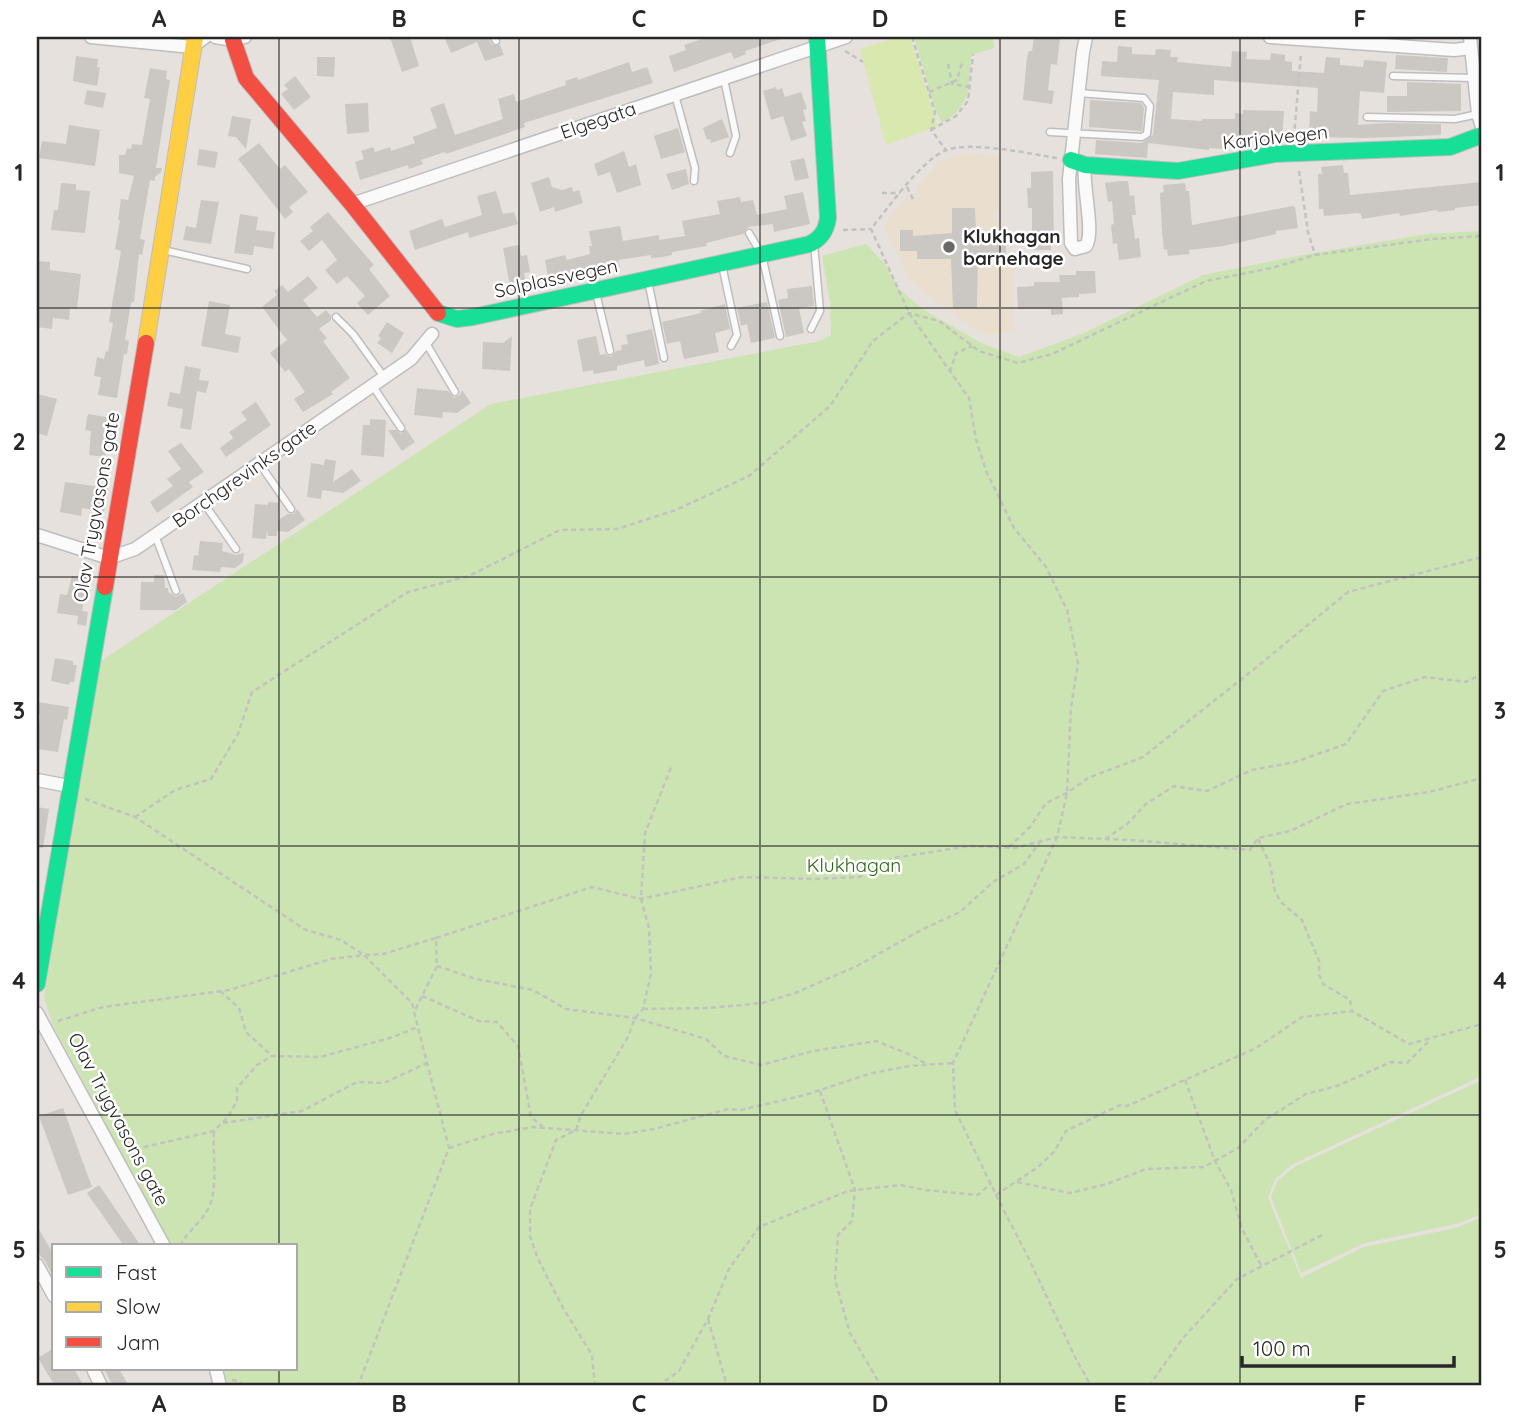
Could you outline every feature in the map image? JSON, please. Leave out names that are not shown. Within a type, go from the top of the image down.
[{"type":"street","points":[[91,37],[197,40]]},
{"type":"street","points":[[215,37],[239,38]]},
{"type":"street","name":"Elgegata","points":[[352,204],[723,77],[817,41],[846,37]]},
{"type":"street","points":[[1078,162],[1069,227],[1071,243],[1076,249],[1086,246],[1090,238],[1074,135],[1086,37]]},
{"type":"street","points":[[1270,37],[1454,50],[1470,42],[1478,114],[1482,127]]},
{"type":"street","name":"Solplassvegen","points":[[239,38],[246,78],[352,204],[438,314],[457,319],[472,317],[814,242]]},
{"type":"street","name":"Olav Trygvasons gate","points":[[37,984],[197,40]]},
{"type":"street","points":[[814,242],[826,229],[833,197],[817,41]]},
{"type":"street","name":"Karjolvegen","points":[[1078,162],[1152,171],[1178,171],[1275,154],[1450,147],[1482,135]]},
{"type":"street","name":"Borchgrevinks gate","points":[[109,558],[135,549],[411,359],[429,339]]},
{"type":"street","points":[[37,535],[109,558]]},
{"type":"street","points":[[37,780],[69,789]]},
{"type":"street","name":"Olav Trygvasons gate","points":[[40,1019],[162,1244]]},
{"type":"street","points":[[37,1265],[52,1292]]},
{"type":"street","points":[[93,1370],[101,1386]]},
{"type":"lane","points":[[1393,76],[1474,78]]},
{"type":"lane","points":[[723,77],[736,136],[730,153]]},
{"type":"lane","points":[[1050,132],[1142,137],[1148,130],[1150,106],[1144,98],[1078,93]]},
{"type":"lane","points":[[674,94],[695,167],[694,181]]},
{"type":"lane","points":[[1367,117],[1455,119],[1478,114]]},
{"type":"lane","points":[[749,233],[762,254],[780,336]]},
{"type":"lane","points":[[811,328],[820,311],[814,242]]},
{"type":"lane","points":[[161,250],[247,269]]},
{"type":"lane","points":[[722,263],[737,335],[731,346]]},
{"type":"lane","points":[[648,279],[664,358]]},
{"type":"lane","points":[[596,291],[610,351]]},
{"type":"lane","points":[[337,317],[353,334],[384,377]]},
{"type":"lane","points":[[429,339],[455,392]]},
{"type":"lane","points":[[372,386],[401,428]]},
{"type":"lane","points":[[259,463],[291,509]]},
{"type":"lane","points":[[203,502],[236,549]]},
{"type":"lane","points":[[155,535],[176,591]]},
{"type":"path","points":[[912,37],[935,113],[931,130]]},
{"type":"path","points":[[931,130],[956,117],[968,101],[973,54]]},
{"type":"path","points":[[929,92],[957,80],[962,63]]},
{"type":"path","points":[[948,64],[952,84]]},
{"type":"path","points":[[952,84],[970,87]]},
{"type":"path","points":[[931,130],[946,150]]},
{"type":"path","points":[[871,229],[927,163],[946,150],[997,149],[1078,162]]},
{"type":"path","points":[[907,187],[913,199]]},
{"type":"path","points":[[882,193],[900,193]]},
{"type":"path","points":[[826,229],[871,229]]},
{"type":"path","points":[[871,229],[909,313],[969,398],[976,439],[986,471],[1014,528],[1046,567],[1067,610],[1079,663],[1071,707],[1067,793],[1057,837],[953,1063],[955,1110],[1030,1259],[1074,1357],[1091,1386]]},
{"type":"path","points":[[909,313],[939,321],[979,351],[1018,363],[1052,354],[1206,281],[1272,268],[1315,255],[1432,239],[1482,236]]},
{"type":"path","points":[[135,817],[175,790],[211,779],[238,734],[252,692],[408,592],[469,576],[560,530],[617,529],[676,510],[749,476],[830,406],[873,341],[909,313]]},
{"type":"path","points":[[950,372],[956,353],[972,346]]},
{"type":"path","points":[[1008,848],[1031,826],[1046,803],[1067,793],[1088,778],[1143,757],[1348,592],[1482,557]]},
{"type":"path","points":[[1104,839],[1126,825],[1146,804],[1174,786],[1208,791],[1252,770],[1295,762],[1346,744],[1383,691],[1425,677],[1466,682],[1482,674]]},
{"type":"path","points":[[595,1386],[592,1355],[562,1306],[538,1259],[530,1236],[530,1209],[556,1140],[576,1130],[581,1115],[628,1037],[635,1018],[643,1009],[651,974],[649,928],[641,899],[645,833],[672,765]]},
{"type":"path","points":[[40,1019],[103,1007],[220,991],[331,959],[383,954],[592,887],[641,899],[742,877],[860,877],[893,858],[970,846],[1008,848],[1057,837],[1250,850],[1258,838],[1290,831],[1347,804],[1429,792],[1482,778]]},
{"type":"path","points":[[69,789],[135,817],[306,930],[341,940],[364,955],[412,1003],[449,1149],[358,1386]]},
{"type":"path","points":[[1258,838],[1270,864],[1275,892],[1282,903],[1302,920],[1319,961],[1319,975],[1323,984],[1350,1000],[1352,1011]]},
{"type":"path","points":[[643,1009],[762,1003],[795,993],[857,966],[923,929],[960,912],[993,882],[1024,864],[1040,842]]},
{"type":"path","points":[[414,1012],[436,966],[436,938]]},
{"type":"path","points":[[436,966],[476,979],[533,990],[566,1009],[635,1018],[706,1039],[724,1056],[761,1065],[813,1051],[876,1041],[928,1065]]},
{"type":"path","points":[[220,991],[239,1009],[246,1031],[272,1056]]},
{"type":"path","points":[[422,996],[480,1021],[497,1022],[518,1046],[531,1117],[545,1128]]},
{"type":"path","points":[[996,1195],[1038,1167],[1054,1152],[1066,1131],[1120,1105],[1126,1105],[1256,1048],[1302,1017],[1352,1011],[1409,1044],[1482,1024]]},
{"type":"path","points":[[113,1154],[214,1130],[229,1117],[237,1101],[237,1088],[257,1065],[272,1056],[320,1058],[418,1027]]},
{"type":"path","points":[[1017,1182],[1070,1193],[1107,1184],[1146,1169],[1204,1167],[1238,1148],[1265,1120],[1306,1094],[1338,1086],[1391,1062],[1407,1063],[1432,1038]]},
{"type":"path","points":[[222,1124],[302,1111],[358,1082],[384,1083],[427,1063]]},
{"type":"path","points":[[449,1149],[493,1134],[533,1127],[624,1134],[654,1129],[728,1109],[741,1110],[820,1090],[872,1073],[953,1063]]},
{"type":"path","points":[[1185,1080],[1214,1161],[1231,1190],[1242,1229],[1262,1267]]},
{"type":"path","points":[[820,1090],[855,1190],[852,1221],[838,1235],[835,1280],[850,1333],[881,1386]]},
{"type":"path","points":[[182,1244],[208,1210],[211,1201],[215,1168],[212,1157],[214,1130]]},
{"type":"path","points":[[658,1386],[679,1371],[708,1319],[729,1269],[759,1227],[848,1191],[901,1185],[978,1195],[990,1183]]},
{"type":"path","points":[[1149,1386],[1183,1338],[1237,1279],[1324,1234]]},
{"type":"path","points":[[708,1319],[727,1386]]},
{"type":"shaded area","name":"Klukhagan barnehage","points":[[966,153],[1000,155],[1001,206],[994,216],[1006,229],[1005,260],[1014,263],[1014,331],[994,335],[980,333],[911,282],[885,228],[886,222],[908,194],[909,200],[918,198],[917,186],[939,161]]},
{"type":"green space","points":[[897,37],[910,37],[938,126],[886,145],[860,49]]},
{"type":"green space","points":[[914,37],[993,37],[994,48],[971,55],[969,85],[964,102],[942,123],[936,112]]},
{"type":"green space","name":"Klukhagan","points":[[1482,231],[1482,1076],[1293,1164],[1275,1179],[1268,1198],[1301,1278],[1364,1247],[1456,1228],[1482,1217],[1482,1386],[228,1386],[224,1370],[298,1370],[298,1244],[170,1244],[53,1025],[44,997],[101,661],[491,404],[820,341],[831,335],[830,302],[822,256],[866,244],[886,265],[897,287],[924,310],[983,344],[1019,357],[1082,334],[1203,275],[1427,234]]},
{"type":"green space","points":[[1482,1080],[1482,1214],[1456,1224],[1365,1243],[1301,1273],[1271,1197],[1278,1180],[1296,1166]]},
{"type":"building","points":[[390,37],[410,37],[419,66],[402,72]]},
{"type":"building","points":[[444,37],[488,37],[492,45],[500,45],[504,55],[485,61],[477,42],[451,53]]},
{"type":"building","points":[[708,37],[781,39],[745,51],[746,54],[734,59],[731,52],[674,72],[669,56],[686,50],[684,45]]},
{"type":"building","points":[[1034,37],[1060,38],[1057,65],[1051,64],[1048,90],[1054,91],[1052,104],[1023,100],[1027,57],[1029,51],[1032,51]]},
{"type":"building","points":[[1118,46],[1132,47],[1132,54],[1155,55],[1156,49],[1171,50],[1170,57],[1178,57],[1177,62],[1231,67],[1232,51],[1247,52],[1246,59],[1270,60],[1271,53],[1285,55],[1285,61],[1292,62],[1292,71],[1324,73],[1326,57],[1340,58],[1340,65],[1363,67],[1364,60],[1387,62],[1384,93],[1360,91],[1358,125],[1441,124],[1441,135],[1317,137],[1317,134],[1309,133],[1310,111],[1317,112],[1318,88],[1214,80],[1214,95],[1173,92],[1171,119],[1235,119],[1235,113],[1243,114],[1243,110],[1284,111],[1282,141],[1226,139],[1225,149],[1209,150],[1148,143],[1147,158],[1095,154],[1096,140],[1142,143],[1153,135],[1159,80],[1101,76],[1102,61],[1117,62]]},
{"type":"building","points":[[1396,55],[1448,58],[1447,72],[1395,69]]},
{"type":"building","points":[[76,56],[98,59],[97,67],[100,68],[97,86],[73,81]]},
{"type":"building","points":[[317,57],[335,57],[334,77],[317,76]]},
{"type":"building","points":[[629,62],[632,72],[647,67],[653,83],[524,123],[525,127],[421,160],[423,164],[409,169],[408,165],[360,180],[355,162],[364,159],[361,151],[373,147],[375,152],[390,147],[391,151],[415,143],[413,137],[437,128],[430,108],[444,103],[455,135],[503,119],[498,99],[514,94],[516,102],[566,85],[565,81],[577,77],[578,80]]},
{"type":"building","points":[[150,68],[167,71],[166,79],[170,80],[156,168],[162,168],[155,181],[150,180],[140,239],[145,240],[142,255],[139,254],[134,302],[131,302],[125,340],[129,341],[127,354],[124,354],[117,398],[98,395],[101,377],[94,376],[97,357],[104,359],[106,351],[108,352],[113,323],[109,322],[121,251],[115,249],[121,199],[128,200],[134,176],[119,173],[119,155],[125,155],[132,144],[142,145],[150,99],[144,98]]},
{"type":"building","points":[[295,76],[311,97],[294,110],[281,94],[288,89],[284,85]]},
{"type":"building","points":[[1407,82],[1461,84],[1461,111],[1387,112],[1387,96],[1407,96]]},
{"type":"building","points":[[776,87],[777,90],[782,88],[785,97],[801,92],[807,109],[803,110],[806,121],[802,122],[807,136],[791,141],[783,116],[771,120],[763,91]]},
{"type":"building","points":[[87,90],[106,93],[103,108],[84,104]]},
{"type":"building","points":[[1090,100],[1141,103],[1144,108],[1142,131],[1089,127]]},
{"type":"building","points":[[368,103],[369,132],[347,134],[345,104]]},
{"type":"building","points":[[232,116],[251,119],[246,149],[236,137],[228,136]]},
{"type":"building","points":[[722,119],[729,137],[711,143],[710,139],[707,140],[703,128]]},
{"type":"building","points":[[69,125],[100,130],[95,166],[39,158],[42,141],[66,144]]},
{"type":"building","points":[[678,128],[685,152],[661,159],[654,136]]},
{"type":"building","points":[[259,143],[280,169],[285,165],[308,192],[289,207],[293,212],[285,219],[238,159]]},
{"type":"building","points":[[199,149],[218,152],[215,168],[197,165]]},
{"type":"building","points":[[624,151],[629,167],[636,164],[641,185],[617,193],[610,172],[598,176],[594,164]]},
{"type":"building","points":[[804,158],[809,178],[795,181],[790,161]]},
{"type":"building","points":[[1343,165],[1344,173],[1348,173],[1350,195],[1482,182],[1482,205],[1362,219],[1358,213],[1324,216],[1323,209],[1319,209],[1318,174],[1322,174],[1321,167]]},
{"type":"building","points":[[686,169],[689,184],[672,190],[666,174]]},
{"type":"building","points":[[1053,171],[1054,243],[1051,243],[1051,250],[1029,250],[1028,231],[1032,231],[1032,208],[1028,208],[1027,188],[1031,188],[1031,172]]},
{"type":"building","points":[[549,177],[552,187],[562,190],[572,187],[573,192],[579,190],[583,203],[555,212],[554,207],[540,212],[531,183]]},
{"type":"building","points":[[1128,181],[1130,196],[1134,195],[1136,215],[1132,215],[1141,257],[1119,260],[1117,243],[1113,244],[1112,201],[1108,202],[1105,183]]},
{"type":"building","points":[[61,183],[76,184],[76,190],[90,191],[85,233],[51,230],[54,210],[58,210]]},
{"type":"building","points":[[1185,183],[1186,191],[1189,191],[1192,225],[1293,206],[1298,228],[1276,231],[1276,234],[1223,246],[1189,250],[1190,254],[1168,256],[1167,249],[1164,250],[1160,193],[1164,192],[1163,185]]},
{"type":"building","points":[[496,191],[503,214],[514,212],[518,224],[469,238],[468,232],[415,250],[409,231],[442,219],[445,227],[482,215],[477,196]]},
{"type":"building","points":[[803,192],[810,224],[774,232],[773,224],[748,227],[743,234],[706,243],[707,246],[672,252],[672,255],[662,257],[651,258],[651,255],[618,260],[620,267],[581,273],[549,282],[545,260],[565,255],[567,260],[590,254],[589,246],[592,246],[589,231],[620,226],[623,241],[659,235],[659,240],[685,236],[682,221],[720,214],[717,201],[740,197],[741,202],[753,200],[757,215],[787,209],[784,196]]},
{"type":"building","points":[[201,200],[219,202],[211,244],[183,240],[186,226],[196,228]]},
{"type":"building","points":[[952,208],[975,208],[976,233],[1006,234],[1006,257],[978,258],[977,308],[953,308],[951,259],[917,259],[917,251],[900,251],[900,230],[913,230],[913,236],[952,233]]},
{"type":"building","points":[[328,212],[374,265],[369,269],[390,296],[368,315],[357,303],[365,296],[347,276],[337,284],[325,270],[337,260],[322,240],[309,251],[300,241],[313,231],[310,227]]},
{"type":"building","points":[[240,214],[258,217],[256,230],[275,232],[273,249],[254,246],[253,255],[234,253]]},
{"type":"building","points":[[519,245],[521,256],[527,255],[530,272],[524,273],[526,283],[510,286],[503,248]]},
{"type":"building","points":[[37,261],[50,262],[50,270],[81,274],[77,309],[70,308],[69,320],[53,318],[52,329],[37,327]]},
{"type":"building","points":[[1076,271],[1095,271],[1096,293],[1062,298],[1063,314],[1051,315],[1051,309],[1018,309],[1017,287],[1034,286],[1034,282],[1060,282],[1059,275],[1076,275]]},
{"type":"building","points":[[308,276],[318,288],[303,300],[317,317],[326,310],[331,316],[331,320],[319,329],[327,338],[323,341],[350,378],[331,392],[333,394],[303,412],[294,399],[305,392],[289,369],[285,372],[270,353],[287,340],[262,307],[277,295],[274,291],[282,285],[288,292]]},
{"type":"building","points":[[812,286],[814,306],[799,308],[804,333],[786,337],[778,300],[788,298],[787,289]]},
{"type":"building","points":[[209,301],[230,305],[225,334],[241,337],[238,353],[201,346]]},
{"type":"building","points":[[767,302],[775,338],[751,343],[747,324],[741,326],[737,308]]},
{"type":"building","points":[[725,304],[730,329],[715,333],[719,352],[684,359],[680,341],[667,344],[662,322]]},
{"type":"building","points":[[387,322],[404,333],[392,353],[377,343],[381,338],[378,336]]},
{"type":"building","points":[[652,329],[659,364],[645,367],[644,360],[617,366],[617,370],[594,374],[593,370],[583,372],[577,340],[596,336],[600,355],[611,357],[616,351],[622,350],[621,345],[628,344],[626,335]]},
{"type":"building","points":[[512,336],[510,371],[482,369],[483,342],[503,343]]},
{"type":"building","points":[[185,366],[201,369],[199,380],[209,381],[206,393],[197,391],[191,430],[180,428],[183,409],[167,406],[170,392],[180,394]]},
{"type":"building","points":[[417,388],[448,391],[454,398],[460,395],[462,390],[471,403],[457,413],[443,412],[442,418],[414,415]]},
{"type":"building","points":[[37,394],[57,399],[47,436],[37,433]]},
{"type":"building","points":[[256,402],[271,425],[226,457],[220,448],[233,438],[229,432],[247,420],[241,412]]},
{"type":"building","points":[[88,414],[112,418],[105,457],[89,455],[91,431],[85,430]]},
{"type":"building","points":[[370,419],[386,420],[384,457],[361,455],[363,425],[370,425]]},
{"type":"building","points":[[406,429],[415,442],[402,451],[388,430],[396,430],[401,434]]},
{"type":"building","points":[[181,443],[204,472],[189,482],[193,487],[157,513],[150,502],[173,486],[167,479],[181,469],[168,451]]},
{"type":"building","points":[[325,459],[336,461],[333,482],[352,469],[361,481],[343,493],[322,490],[321,499],[307,497],[311,463],[324,465]]},
{"type":"building","points":[[65,482],[108,488],[104,512],[82,508],[81,516],[60,512]]},
{"type":"building","points":[[268,502],[279,503],[278,520],[288,514],[294,514],[297,509],[305,520],[288,532],[277,531],[277,536],[268,536],[267,530],[266,539],[252,538],[255,504],[268,505]]},
{"type":"building","points":[[200,541],[223,543],[222,551],[236,555],[244,553],[243,562],[235,568],[221,567],[220,572],[192,570]]},
{"type":"building","points":[[154,575],[164,575],[168,592],[176,597],[183,593],[187,602],[176,610],[140,610],[141,582],[154,582]]},
{"type":"building","points":[[72,576],[87,578],[82,611],[88,612],[86,626],[77,624],[78,616],[57,613],[60,594],[67,595]]},
{"type":"building","points":[[55,658],[73,661],[73,665],[77,665],[74,682],[69,685],[51,681]]},
{"type":"building","points":[[38,702],[69,707],[58,752],[37,749],[40,715],[37,715]]},
{"type":"building","points":[[37,807],[49,809],[43,848],[37,848]]},
{"type":"building","points":[[63,1108],[92,1187],[68,1195],[39,1116]]},
{"type":"building","points":[[99,1185],[140,1244],[123,1244],[87,1193]]},
{"type":"building","points":[[37,1226],[52,1252],[52,1274],[45,1261],[37,1252]]},
{"type":"building","points":[[52,1349],[52,1370],[75,1370],[84,1386],[55,1386],[38,1358]]},
{"type":"building","points":[[105,1370],[120,1370],[129,1386],[113,1386]]},
{"type":"traffic: fast","points":[[438,313],[457,319],[473,317],[814,242],[822,234],[828,218],[817,37]]},
{"type":"traffic: fast","points":[[1071,160],[1085,165],[1178,171],[1275,154],[1450,147],[1482,135]]},
{"type":"traffic: fast","points":[[37,984],[105,587]]},
{"type":"traffic: slow","points":[[146,343],[195,37]]},
{"type":"traffic: jam","points":[[233,40],[246,78],[352,204],[438,313]]},
{"type":"traffic: jam","points":[[105,587],[146,343]]},
{"type":"place","name":"Klukhagan barnehage","points":[[949,247]]}]
